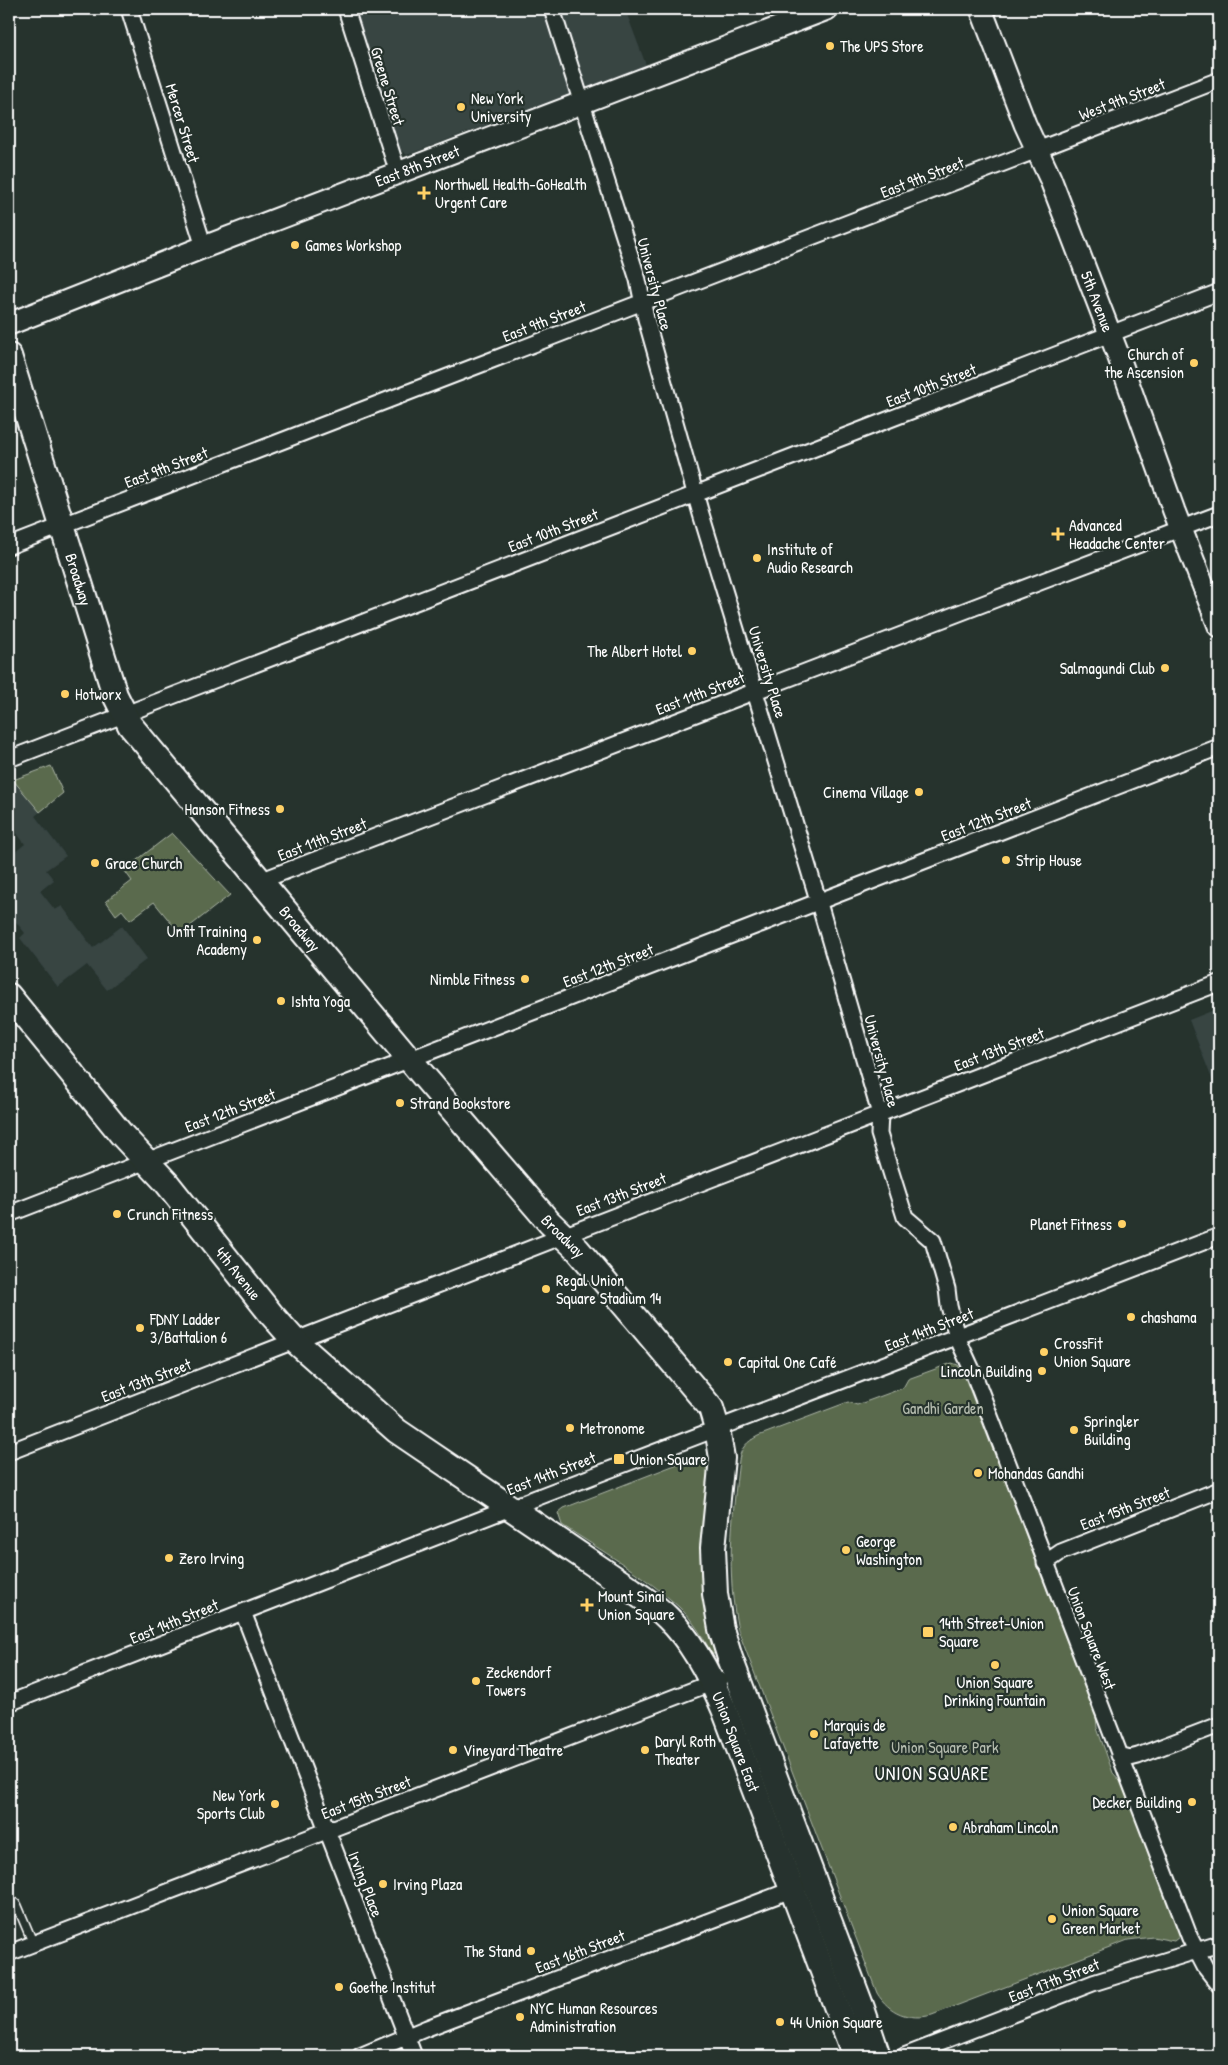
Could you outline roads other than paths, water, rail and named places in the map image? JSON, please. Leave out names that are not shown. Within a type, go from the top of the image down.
[{"type":"main road","name":"East 8th Street","points":[[9,324],[204,247],[827,9]]},
{"type":"main road","name":"5th Avenue","points":[[981,9],[1025,124],[1050,178],[1219,626]]},
{"type":"main road","name":"Broadway","points":[[9,356],[115,695],[124,714],[144,744],[410,1059],[549,1222],[578,1250],[701,1394],[711,1408],[717,1428]]},
{"type":"main road","name":"4th Avenue","points":[[9,996],[122,1135],[166,1182],[271,1314],[295,1341],[396,1430],[510,1508]]},
{"type":"main road","name":"Union Square East","points":[[717,1428],[722,1458],[713,1548],[715,1594],[721,1629],[803,1885],[855,2056]]},
{"type":"main road","name":"Union Square East","points":[[510,1508],[661,1612],[676,1626],[690,1644],[724,1710],[803,1885],[862,2008],[878,2056]]},
{"type":"street","name":"Mercer Street","points":[[129,9],[204,247]]},
{"type":"street","name":"Greene Street","points":[[346,9],[398,173]]},
{"type":"street","name":"University Place","points":[[552,9],[638,280],[642,302],[696,494],[819,902],[880,1114],[879,1134],[905,1217],[933,1241],[947,1289],[949,1306],[957,1337]]},
{"type":"street","name":"West 9th Street","points":[[1038,151],[1219,80]]},
{"type":"street","name":"East 9th Street","points":[[9,546],[1038,151]]},
{"type":"street","name":"East 10th Street","points":[[9,758],[1219,292]]},
{"type":"street","name":"East 11th Street","points":[[260,881],[1219,514]]},
{"type":"street","name":"East 12th Street","points":[[9,1214],[1219,748]]},
{"type":"street","name":"East 13th Street","points":[[9,1452],[1219,983]]},
{"type":"street","name":"East 14th Street","points":[[9,1703],[717,1428],[1219,1236]]},
{"type":"street","name":"Union Square West","points":[[957,1337],[973,1372],[1119,1755],[1196,1950]]},
{"type":"street","name":"East 15th Street","points":[[1045,1563],[1061,1552],[1219,1490]]},
{"type":"street","name":"Irving Place","points":[[243,1612],[414,2056]]},
{"type":"street","name":"East 15th Street","points":[[9,1953],[736,1673]]},
{"type":"street","points":[[1119,1755],[1130,1758],[1138,1756],[1219,1725]]},
{"type":"street","name":"East 16th Street","points":[[360,2056],[803,1885]]},
{"type":"street","name":"East 17th Street","points":[[904,2056],[1094,1983],[1219,1944]]},
{"type":"street","points":[[1196,1950],[1205,1967],[1219,1985]]},
{"type":"lane","points":[[9,1899],[17,1905],[33,1944]]},
{"type":"place","name":"The UPS Store","points":[[830,46]]},
{"type":"place","name":"New York University","points":[[461,107]]},
{"type":"place","name":"Northwell Health-GoHealth Urgent Care","points":[[424,193]]},
{"type":"place","name":"Games Workshop","points":[[295,245]]},
{"type":"place","name":"Church of the Ascension","points":[[1194,363]]},
{"type":"place","name":"Advanced Headache Center","points":[[1058,534]]},
{"type":"place","name":"Institute of Audio Research","points":[[757,558]]},
{"type":"place","name":"The Albert Hotel","points":[[692,651]]},
{"type":"place","name":"Salmagundi Club","points":[[1165,668]]},
{"type":"place","name":"Hotworx","points":[[65,694]]},
{"type":"place","name":"Cinema Village","points":[[919,792]]},
{"type":"place","name":"Hanson Fitness","points":[[280,809]]},
{"type":"place","name":"Strip House","points":[[1006,860]]},
{"type":"place","name":"Grace Church","points":[[95,863]]},
{"type":"place","name":"Unfit Training Academy","points":[[257,940]]},
{"type":"place","name":"Nimble Fitness","points":[[525,979]]},
{"type":"place","name":"Ishta Yoga","points":[[281,1001]]},
{"type":"place","name":"Strand Bookstore","points":[[400,1103]]},
{"type":"place","name":"Crunch Fitness","points":[[117,1214]]},
{"type":"place","name":"Planet Fitness","points":[[1122,1224]]},
{"type":"place","name":"Regal Union Square Stadium 14","points":[[546,1289]]},
{"type":"place","name":"chashama","points":[[1131,1317]]},
{"type":"place","name":"FDNY Ladder 3/Battalion 6","points":[[140,1328]]},
{"type":"place","name":"CrossFit Union Square","points":[[1044,1352]]},
{"type":"place","name":"Capital One Café","points":[[728,1362]]},
{"type":"place","name":"Lincoln Building","points":[[1042,1371]]},
{"type":"place","name":"Metronome","points":[[570,1428]]},
{"type":"place","name":"Springler Building","points":[[1074,1430]]},
{"type":"place","name":"Union Square","points":[[619,1459]]},
{"type":"place","name":"Mohandas Gandhi","points":[[978,1473]]},
{"type":"place","name":"George Washington","points":[[846,1550]]},
{"type":"place","name":"Zero Irving","points":[[169,1558]]},
{"type":"place","name":"Mount Sinai Union Square","points":[[587,1605]]},
{"type":"place","name":"14th Street–Union Square","points":[[928,1632]]},
{"type":"place","name":"Union Square Drinking Fountain","points":[[995,1665]]},
{"type":"place","name":"Zeckendorf Towers","points":[[476,1681]]},
{"type":"place","name":"Marquis de Lafayette","points":[[814,1734]]},
{"type":"place","name":"Vineyard Theatre","points":[[453,1750]]},
{"type":"place","name":"Daryl Roth Theater","points":[[645,1750]]},
{"type":"place","name":"Decker Building","points":[[1192,1802]]},
{"type":"place","name":"New York Sports Club","points":[[275,1804]]},
{"type":"place","name":"Abraham Lincoln","points":[[953,1827]]},
{"type":"place","name":"Irving Plaza","points":[[383,1884]]},
{"type":"place","name":"Union Square Green Market","points":[[1052,1919]]},
{"type":"place","name":"The Stand","points":[[531,1951]]},
{"type":"place","name":"Goethe Institut","points":[[339,1987]]},
{"type":"place","name":"NYC Human Resources Administration","points":[[520,2017]]},
{"type":"place","name":"44 Union Square","points":[[780,2022]]},
{"type":"district","name":"UNION SQUARE","points":[[932,1773]]},
{"type":"park label","name":"Gandhi Garden","points":[[943,1408]]},
{"type":"park label","name":"Union Square Park","points":[[945,1747]]}]
